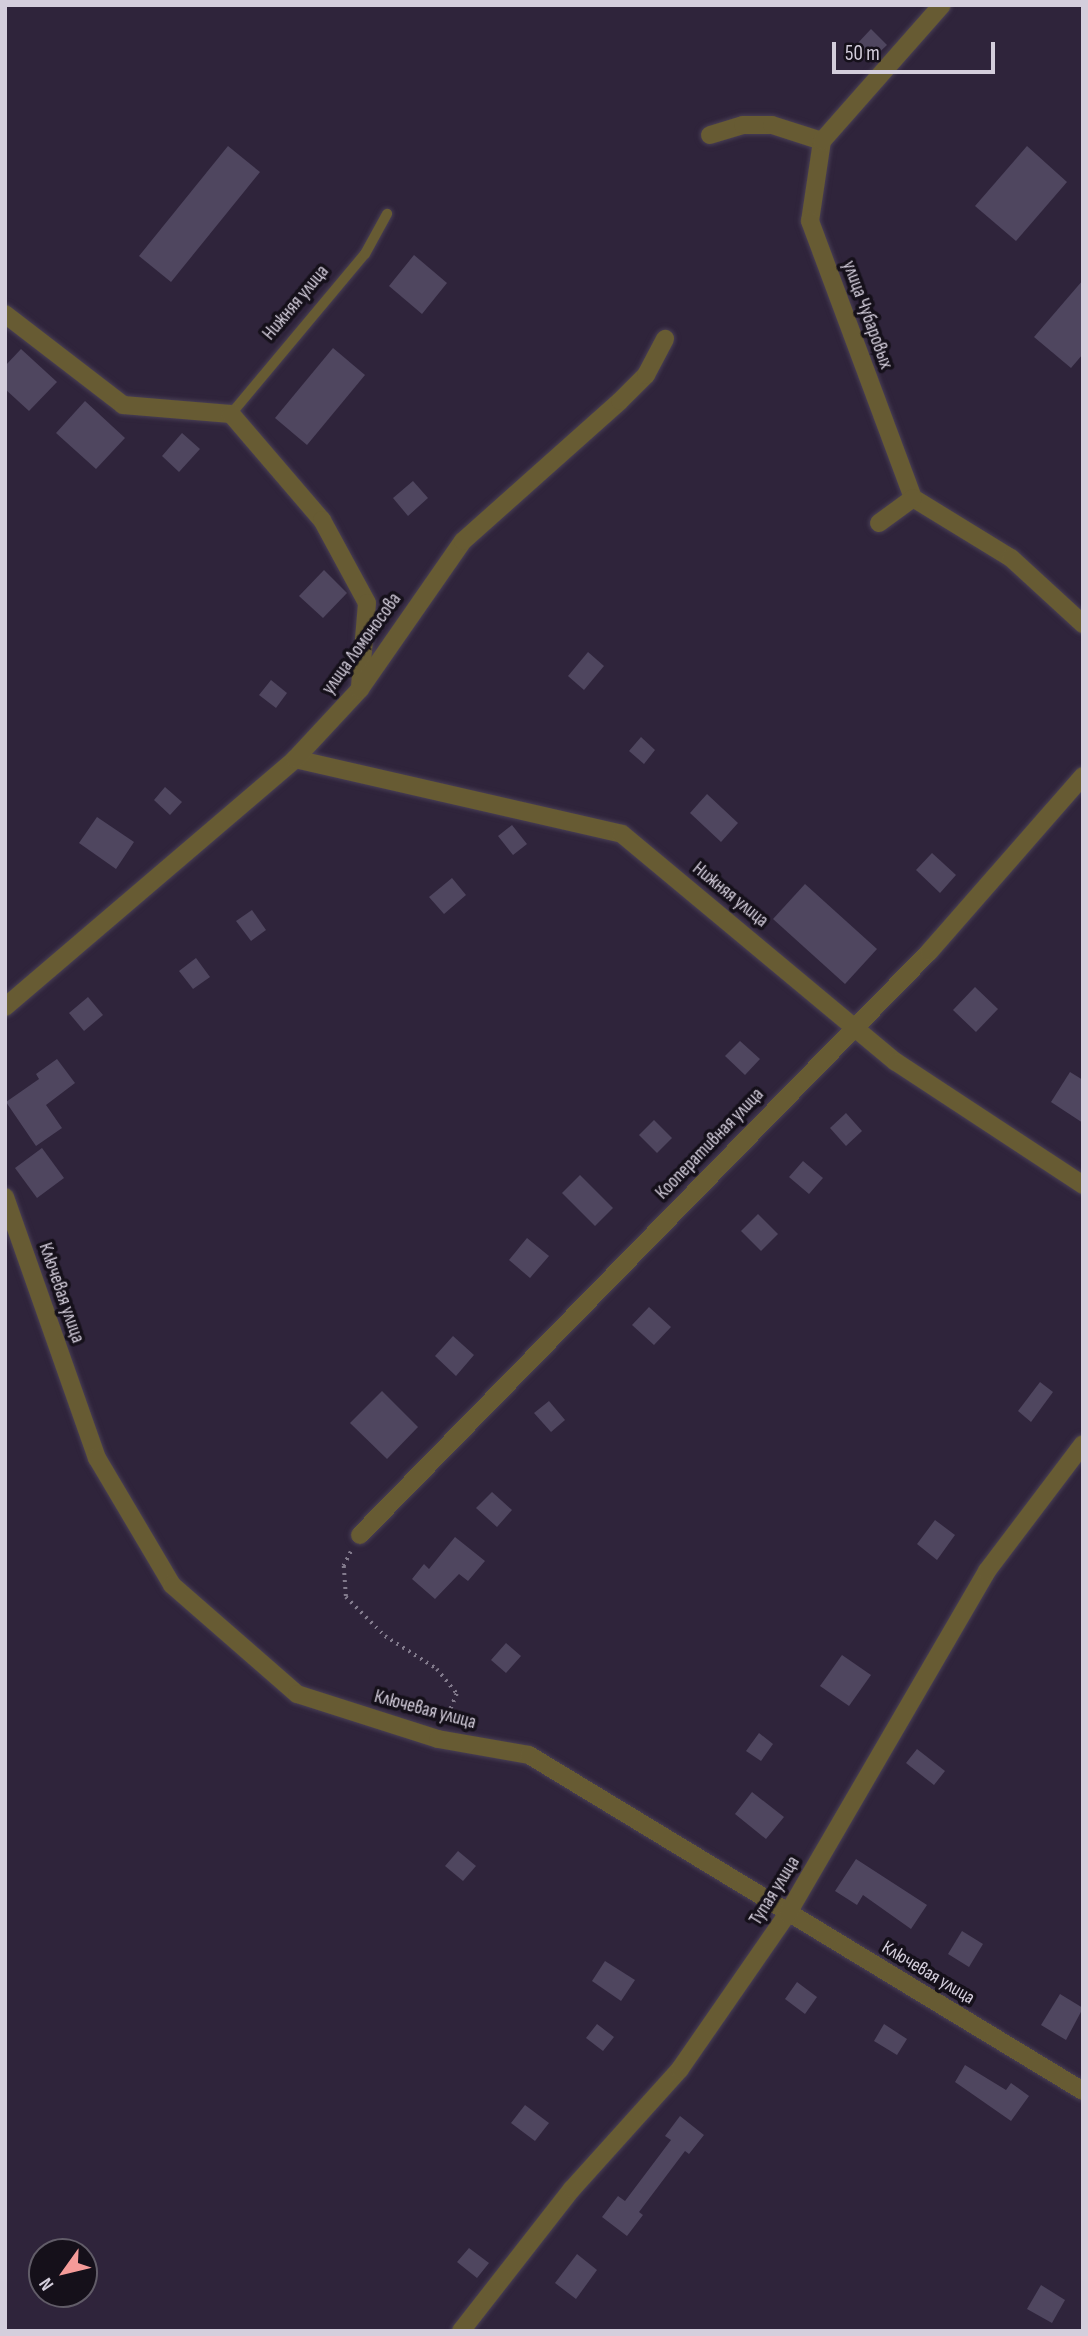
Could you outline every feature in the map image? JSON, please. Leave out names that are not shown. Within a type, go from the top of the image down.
[{"type":"street","points":[[710,135],[743,125],[772,125],[822,141],[942,5]]},
{"type":"street","name":"улица Чубаровых","points":[[822,141],[810,221],[913,498]]},
{"type":"street","points":[[5,314],[123,405],[231,414],[321,520],[367,603],[360,689]]},
{"type":"street","name":"улица Ломоносова","points":[[5,1007],[295,759],[360,689],[464,541],[646,375],[665,339]]},
{"type":"street","points":[[879,523],[913,498],[1011,558],[1083,624]]},
{"type":"street","name":"Нижняя улица","points":[[295,759],[622,834],[855,1024],[896,1062],[1083,1185]]},
{"type":"street","name":"Кооперативная улица","points":[[360,1535],[855,1024],[929,953],[1083,776]]},
{"type":"street","name":"Ключевая улица","points":[[5,1197],[97,1458],[172,1585],[297,1694],[438,1739],[529,1755],[1083,2091]]},
{"type":"street","name":"Тупая улица","points":[[461,2331],[572,2189],[680,2068],[788,1913],[987,1571],[1083,1444]]},
{"type":"lane","name":"Нижняя улица","points":[[231,414],[365,254],[387,214]]},
{"type":"path","points":[[360,1535],[344,1566],[346,1597],[385,1636],[437,1669],[457,1694],[438,1739]]},
{"type":"building","points":[[871,29],[887,45],[871,60],[856,45]]},
{"type":"building","points":[[228,146],[260,172],[171,282],[139,256]]},
{"type":"building","points":[[1027,146],[1067,182],[1016,241],[975,206]]},
{"type":"building","points":[[414,255],[447,283],[422,314],[389,286]]},
{"type":"building","points":[[1083,280],[1083,354],[1071,368],[1034,337]]},
{"type":"building","points":[[333,348],[365,375],[307,445],[275,418]]},
{"type":"building","points":[[21,349],[57,382],[29,411],[5,389],[5,366]]},
{"type":"building","points":[[85,401],[125,438],[96,469],[56,433]]},
{"type":"building","points":[[182,433],[200,449],[179,472],[162,456]]},
{"type":"building","points":[[413,481],[428,498],[408,516],[393,498]]},
{"type":"building","points":[[324,570],[347,593],[323,618],[299,596]]},
{"type":"building","points":[[588,652],[604,666],[584,690],[568,676]]},
{"type":"building","points":[[271,680],[287,693],[276,708],[259,695]]},
{"type":"building","points":[[641,737],[655,750],[644,764],[629,751]]},
{"type":"building","points":[[165,787],[182,802],[170,815],[154,800]]},
{"type":"building","points":[[707,794],[738,823],[721,842],[690,813]]},
{"type":"building","points":[[97,817],[134,842],[116,869],[79,843]]},
{"type":"building","points":[[512,825],[527,844],[513,855],[498,836]]},
{"type":"building","points":[[932,853],[956,875],[940,893],[916,870]]},
{"type":"building","points":[[452,878],[466,895],[444,914],[429,897]]},
{"type":"building","points":[[805,884],[877,949],[845,984],[773,919]]},
{"type":"building","points":[[252,910],[266,930],[251,941],[236,921]]},
{"type":"building","points":[[196,958],[210,977],[193,989],[179,971]]},
{"type":"building","points":[[975,987],[998,1009],[976,1032],[953,1010]]},
{"type":"building","points":[[88,997],[103,1015],[84,1031],[69,1013]]},
{"type":"building","points":[[740,1041],[760,1059],[745,1075],[725,1056]]},
{"type":"building","points":[[57,1059],[75,1083],[46,1105],[62,1128],[36,1146],[6,1102],[39,1079],[36,1074]]},
{"type":"building","points":[[1070,1072],[1083,1080],[1083,1123],[1051,1102]]},
{"type":"building","points":[[846,1113],[862,1131],[846,1146],[830,1128]]},
{"type":"building","points":[[654,1120],[672,1138],[657,1153],[639,1135]]},
{"type":"building","points":[[42,1148],[64,1178],[37,1198],[15,1168]]},
{"type":"building","points":[[803,1161],[823,1178],[809,1194],[789,1177]]},
{"type":"building","points":[[580,1175],[613,1208],[595,1226],[562,1193]]},
{"type":"building","points":[[758,1214],[778,1234],[761,1251],[741,1231]]},
{"type":"building","points":[[527,1238],[549,1256],[530,1278],[509,1260]]},
{"type":"building","points":[[649,1307],[671,1327],[654,1345],[632,1325]]},
{"type":"building","points":[[453,1336],[474,1355],[456,1376],[435,1356]]},
{"type":"building","points":[[1040,1382],[1053,1392],[1031,1422],[1018,1411]]},
{"type":"building","points":[[382,1391],[418,1427],[387,1459],[350,1423]]},
{"type":"building","points":[[549,1401],[565,1420],[551,1432],[534,1413]]},
{"type":"building","points":[[492,1492],[512,1510],[497,1527],[476,1508]]},
{"type":"building","points":[[935,1520],[955,1535],[937,1560],[917,1544]]},
{"type":"building","points":[[455,1537],[485,1561],[468,1581],[459,1574],[435,1599],[412,1579],[424,1564],[429,1569]]},
{"type":"building","points":[[506,1643],[521,1656],[506,1673],[491,1660]]},
{"type":"building","points":[[842,1655],[871,1675],[849,1706],[820,1686]]},
{"type":"building","points":[[759,1733],[773,1744],[761,1761],[746,1751]]},
{"type":"building","points":[[917,1749],[945,1771],[934,1785],[906,1763]]},
{"type":"building","points":[[752,1792],[784,1817],[766,1839],[735,1814]]},
{"type":"building","points":[[458,1851],[476,1866],[463,1881],[445,1866]]},
{"type":"building","points":[[856,1859],[927,1905],[911,1929],[863,1895],[857,1905],[835,1891]]},
{"type":"building","points":[[962,1931],[983,1944],[969,1967],[948,1954]]},
{"type":"building","points":[[605,1961],[635,1980],[621,2001],[592,1981]]},
{"type":"building","points":[[797,1982],[817,1997],[805,2014],[785,1999]]},
{"type":"building","points":[[1060,1994],[1083,2008],[1066,2040],[1041,2025]]},
{"type":"building","points":[[597,2024],[614,2037],[603,2051],[586,2038]]},
{"type":"building","points":[[884,2024],[907,2039],[897,2055],[874,2041]]},
{"type":"building","points":[[965,2065],[1006,2090],[1011,2083],[1029,2096],[1011,2121],[955,2082]]},
{"type":"building","points":[[525,2105],[549,2123],[535,2141],[511,2123]]},
{"type":"building","points":[[680,2116],[704,2135],[689,2154],[685,2151],[639,2212],[643,2215],[627,2236],[602,2217],[618,2196],[625,2201],[671,2140],[665,2136]]},
{"type":"building","points":[[469,2248],[489,2263],[477,2278],[457,2262]]},
{"type":"building","points":[[577,2254],[597,2270],[576,2299],[555,2283]]},
{"type":"building","points":[[1041,2285],[1065,2300],[1052,2323],[1027,2309]]}]
